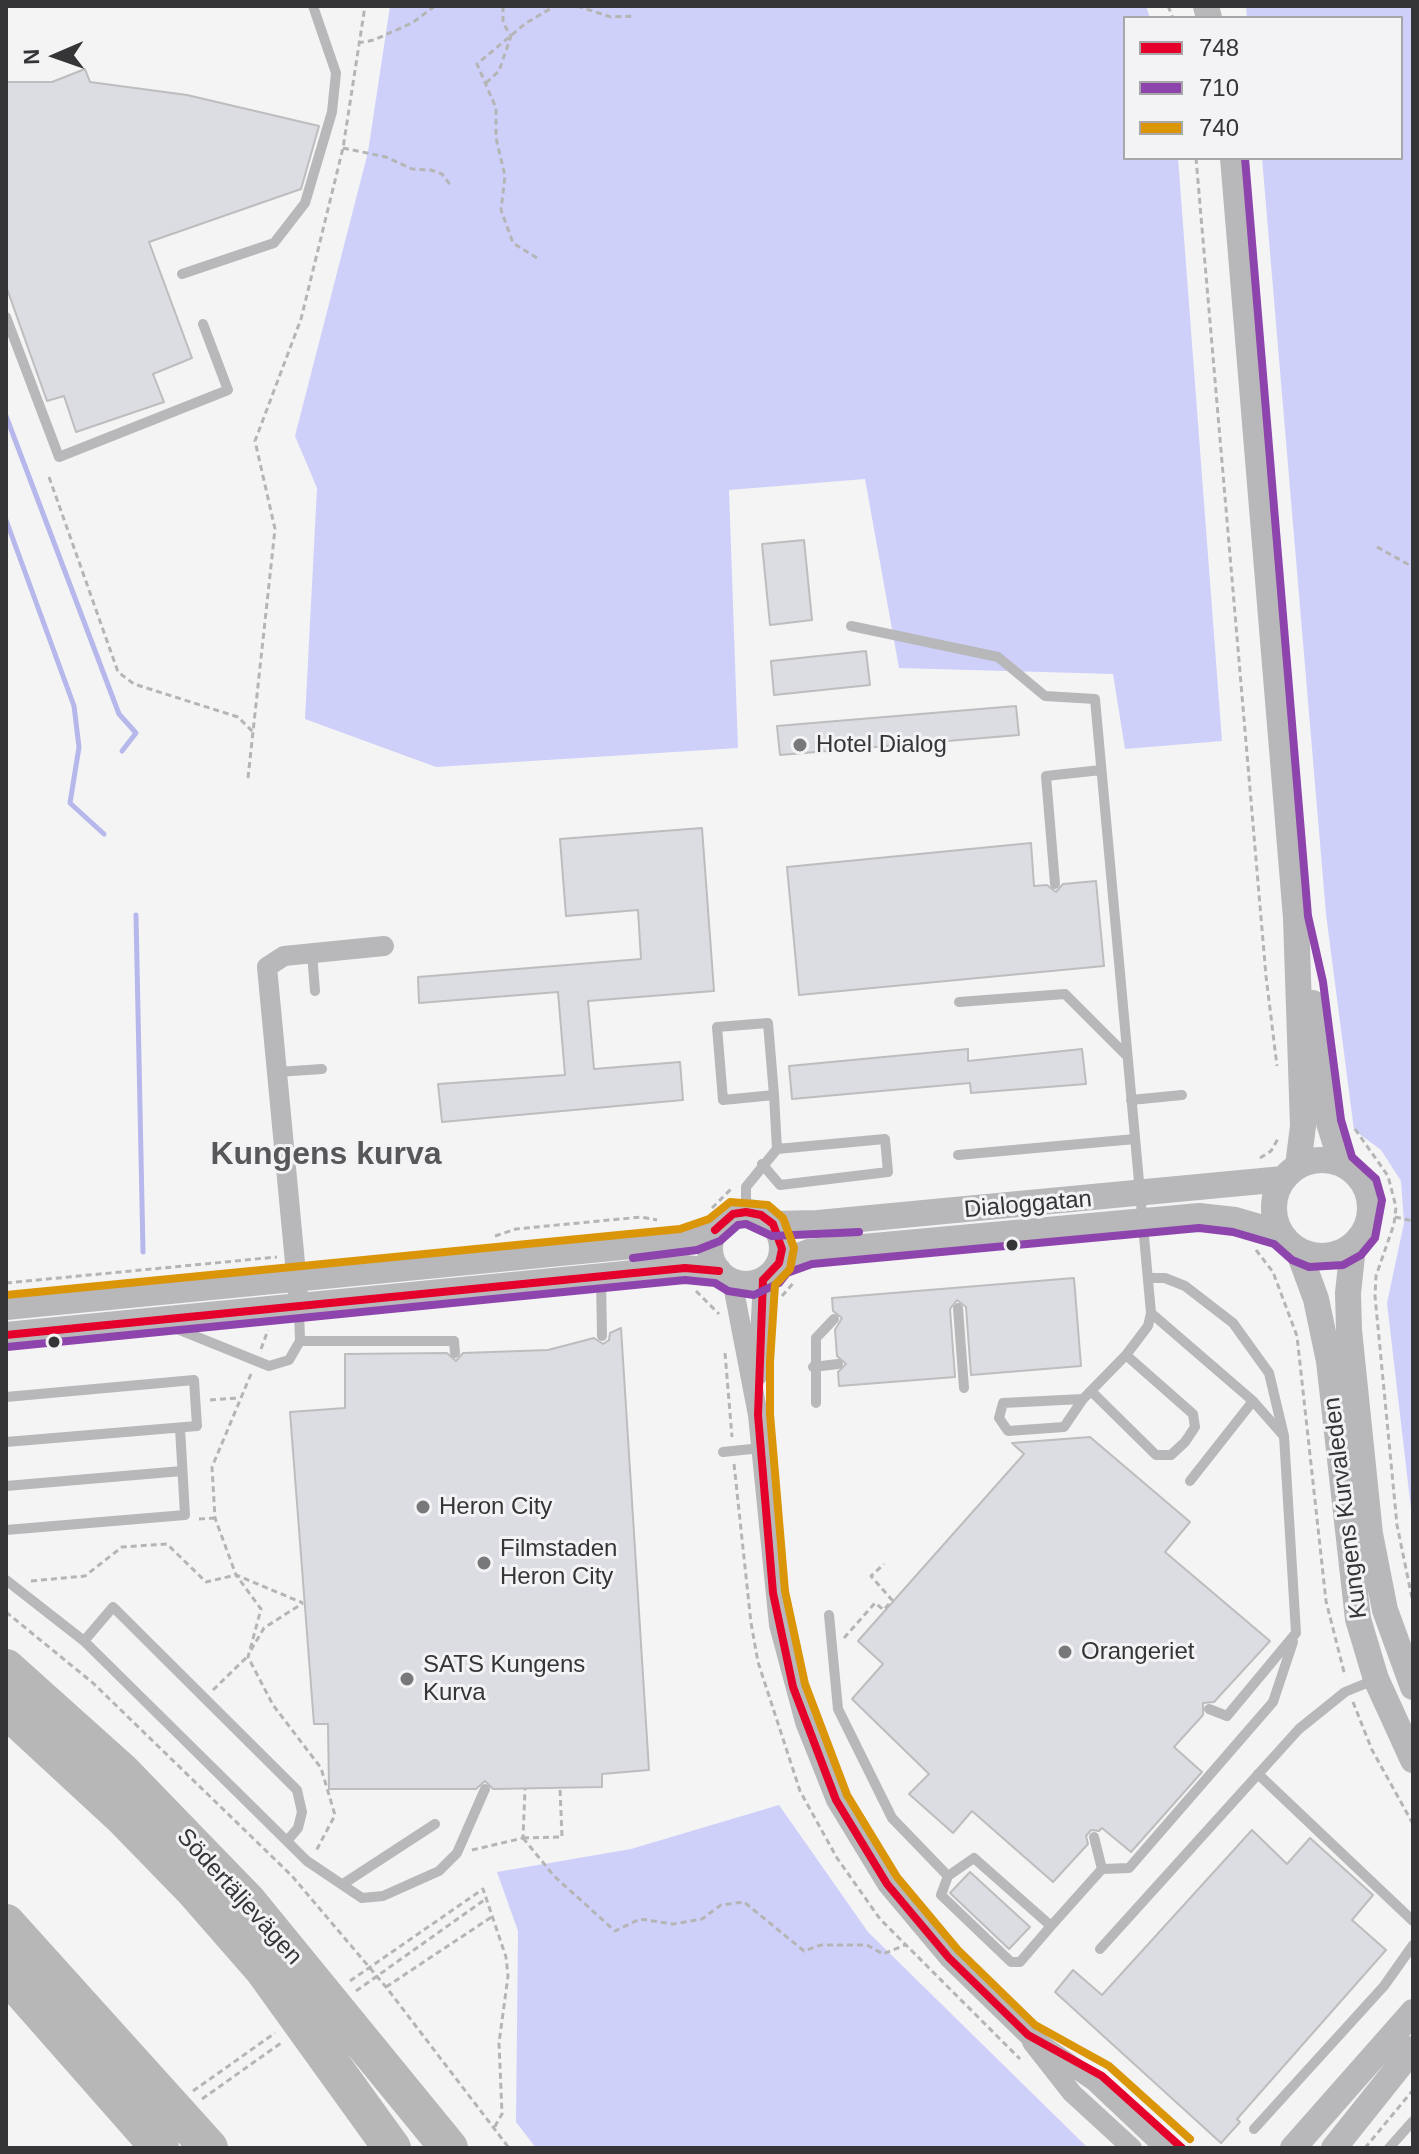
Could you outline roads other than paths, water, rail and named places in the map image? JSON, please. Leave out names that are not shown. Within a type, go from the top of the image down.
[{"type":"highway","name":"Södertäljevägen","points":[[6,1668],[123,1773],[257,1913],[449,2148]]},
{"type":"highway","points":[[6,1709],[123,1817],[194,1890],[263,1969],[392,2148]]},
{"type":"highway","points":[[6,1923],[209,2148]]},
{"type":"highway","points":[[6,1973],[160,2148]]},
{"type":"street","points":[[1233,160],[1296,918],[1311,984],[1316,1124],[1274,1205],[1289,1241],[1326,1256],[1353,1246],[1364,1233],[1370,1202],[1356,1173],[1342,1164],[1316,1124]]},
{"type":"street","points":[[299,1305],[267,967],[284,956],[384,946]]},
{"type":"street","points":[[1290,1172],[1313,1160],[1342,1164]]},
{"type":"street","name":"Dialoggatan","points":[[773,1224],[818,1223],[1139,1195],[1290,1172]]},
{"type":"street","points":[[6,1335],[153,1319],[264,1282],[295,1267],[683,1241],[715,1230],[733,1214],[746,1212],[761,1215],[773,1224],[780,1236],[771,1271],[758,1415]]},
{"type":"street","name":"Dialoggatan","points":[[771,1271],[809,1252],[1199,1216],[1235,1220],[1289,1241]]},
{"type":"street","points":[[715,1230],[711,1255],[725,1276],[758,1415],[773,1593],[784,1650],[805,1722],[836,1800],[880,1874],[916,1922],[1028,2035],[1094,2081],[1165,2148]]},
{"type":"street","name":"Kungens Kurvaleden","points":[[1289,1241],[1316,1299],[1327,1349],[1351,1580],[1358,1619],[1376,1679],[1413,1760]]},
{"type":"street","name":"Kungens Kurvaleden","points":[[1353,1246],[1348,1293],[1349,1330],[1370,1534],[1385,1610],[1413,1687]]},
{"type":"street","points":[[6,1307],[264,1282],[299,1305],[685,1268],[753,1283],[771,1271]]},
{"type":"street","points":[[1293,2148],[1413,2012]]},
{"type":"street","points":[[1028,2035],[1047,2065],[1072,2093],[1132,2148]]},
{"type":"street","points":[[1028,2035],[1102,2076],[1182,2148]]},
{"type":"street","points":[[1334,2148],[1413,2049]]},
{"type":"lane","points":[[182,274],[274,243],[305,203],[332,112],[336,73],[313,6]]},
{"type":"lane","points":[[6,317],[59,457],[228,390],[203,324]]},
{"type":"lane","points":[[851,626],[998,657],[1045,696],[1095,699],[1151,1313],[1148,1326],[1126,1355],[1088,1396],[1064,1427],[1008,1431],[999,1418],[1003,1403],[1088,1396],[1156,1455],[1171,1455],[1195,1427],[1193,1414],[1126,1355]]},
{"type":"lane","points":[[1055,884],[1046,776],[1101,770]]},
{"type":"lane","points":[[312,953],[315,991]]},
{"type":"lane","points":[[959,1002],[1065,994],[1127,1056]]},
{"type":"lane","points":[[774,1095],[723,1100],[717,1027],[768,1023],[774,1095],[777,1149]]},
{"type":"lane","points":[[277,1072],[322,1069]]},
{"type":"lane","points":[[1131,1100],[1182,1095]]},
{"type":"lane","points":[[746,1212],[746,1187],[762,1164],[777,1149],[885,1139],[888,1172],[780,1185],[762,1164]]},
{"type":"lane","points":[[958,1155],[1135,1139]]},
{"type":"lane","points":[[601,1277],[602,1336]]},
{"type":"lane","points":[[1051,1926],[974,1858],[948,1876],[941,1895],[1011,1962],[1020,1962],[1102,1869],[1129,1868],[1273,1702],[1296,1633],[1284,1436],[1269,1373],[1233,1323],[1185,1286],[1165,1278],[1148,1278]]},
{"type":"lane","points":[[153,1319],[269,1366],[289,1360],[300,1341],[299,1305]]},
{"type":"lane","points":[[958,1308],[964,1388]]},
{"type":"lane","points":[[1151,1313],[1253,1401],[1284,1436]]},
{"type":"lane","points":[[816,1403],[813,1367],[816,1338],[834,1319]]},
{"type":"lane","points":[[300,1341],[454,1341],[455,1353]]},
{"type":"lane","points":[[813,1367],[838,1364]]},
{"type":"lane","points":[[6,1397],[194,1380],[197,1426],[6,1442]]},
{"type":"lane","points":[[1190,1481],[1253,1401]]},
{"type":"lane","points":[[6,1530],[185,1515],[180,1428]]},
{"type":"lane","points":[[728,1451],[761,1448]]},
{"type":"lane","points":[[6,1486],[182,1471]]},
{"type":"lane","points":[[8,1582],[84,1641],[307,1861],[362,1898],[383,1896],[439,1871],[457,1853],[485,1789]]},
{"type":"lane","points":[[84,1641],[113,1607],[297,1790],[302,1812],[298,1828],[287,1841]]},
{"type":"lane","points":[[829,1615],[838,1709],[892,1818],[948,1876]]},
{"type":"lane","points":[[1209,1709],[1227,1716],[1296,1633]]},
{"type":"lane","points":[[1100,1949],[1299,1729],[1349,1690],[1376,1679]]},
{"type":"lane","points":[[1258,1774],[1413,1921]]},
{"type":"lane","points":[[343,1884],[435,1824]]},
{"type":"lane","points":[[1094,1837],[1102,1869]]},
{"type":"lane","points":[[1254,2129],[1384,1986],[1413,1945]]},
{"type":"lane","points":[[1389,2148],[1413,2121]]},
{"type":"waterway","points":[[6,416],[119,714],[136,733],[122,751]]},
{"type":"waterway","points":[[6,520],[74,706],[79,747],[70,803],[104,834]]},
{"type":"waterway","points":[[136,915],[143,1252]]},
{"type":"place","name":"Hotel Dialog","points":[[800,745]]},
{"type":"place","name":"Heron City","points":[[423,1507]]},
{"type":"place","name":"Filmstaden Heron City","points":[[484,1563]]},
{"type":"place","name":"Orangeriet","points":[[1065,1652]]},
{"type":"place","name":"SATS Kungens Kurva","points":[[407,1679]]},
{"type":"district","name":"Kungens kurva","points":[[326,1155]]}]
